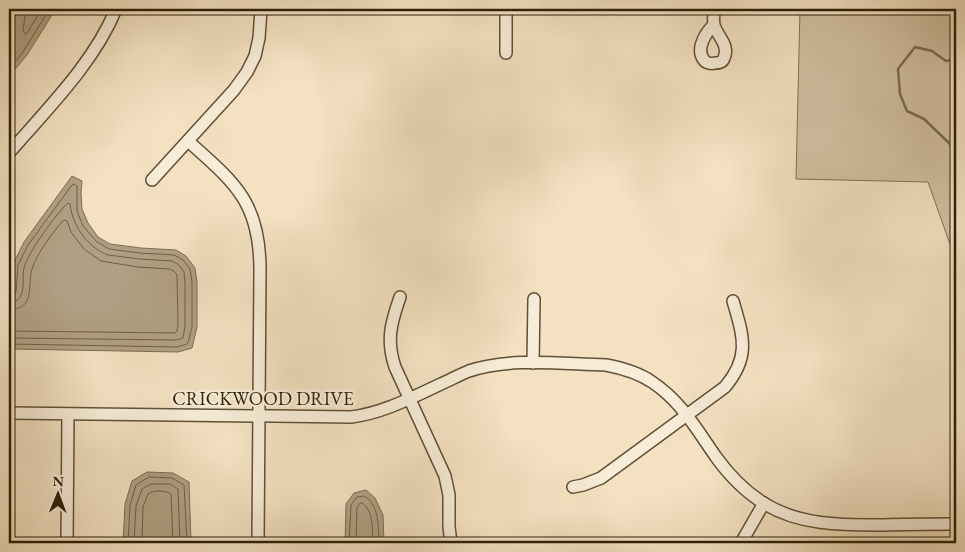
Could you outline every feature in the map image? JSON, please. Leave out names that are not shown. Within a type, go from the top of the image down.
[{"type":"street","points":[[9,153],[84,65],[105,33],[116,9]]},
{"type":"street","points":[[152,180],[234,90],[247,72],[255,56],[260,38],[261,9]]},
{"type":"street","points":[[506,9],[506,53]]},
{"type":"street","points":[[714,9],[714,25]]},
{"type":"street","points":[[188,141],[234,185],[248,206],[260,247],[258,543]]},
{"type":"street","points":[[400,297],[392,324],[390,344],[395,367],[441,466],[446,481],[449,495],[450,543]]},
{"type":"street","points":[[533,363],[534,300]]},
{"type":"street","points":[[573,487],[583,486],[601,478],[725,387],[739,365],[742,351],[742,335],[733,301]]},
{"type":"street","name":"CRICKWOOD DRIVE","points":[[9,413],[351,417],[385,410],[464,373],[482,367],[533,363],[599,364],[620,368],[652,382],[674,400],[724,468],[750,493],[780,511],[812,521],[831,524],[956,524]]},
{"type":"street","points":[[67,543],[68,414]]},
{"type":"street","points":[[741,543],[764,503]]},
{"type":"shaded area","points":[[800,9],[956,9],[956,261],[928,182],[796,179]]},
{"type":"water","points":[[15,9],[53,9],[52,15],[27,55],[12,73],[9,72],[9,46]]},
{"type":"water","points":[[72,176],[82,181],[82,209],[88,223],[98,237],[110,244],[176,250],[186,256],[195,268],[197,282],[197,327],[192,348],[178,352],[9,349],[13,264],[24,242]]},
{"type":"water","points":[[147,472],[173,473],[189,482],[191,543],[123,543],[125,504],[132,481]]},
{"type":"water","points":[[366,490],[375,498],[383,515],[384,543],[345,543],[346,504],[354,493]]},
{"type":"waterway","points":[[956,59],[946,61],[932,51],[915,47],[898,69],[900,94],[907,111],[924,119],[956,151]]}]
